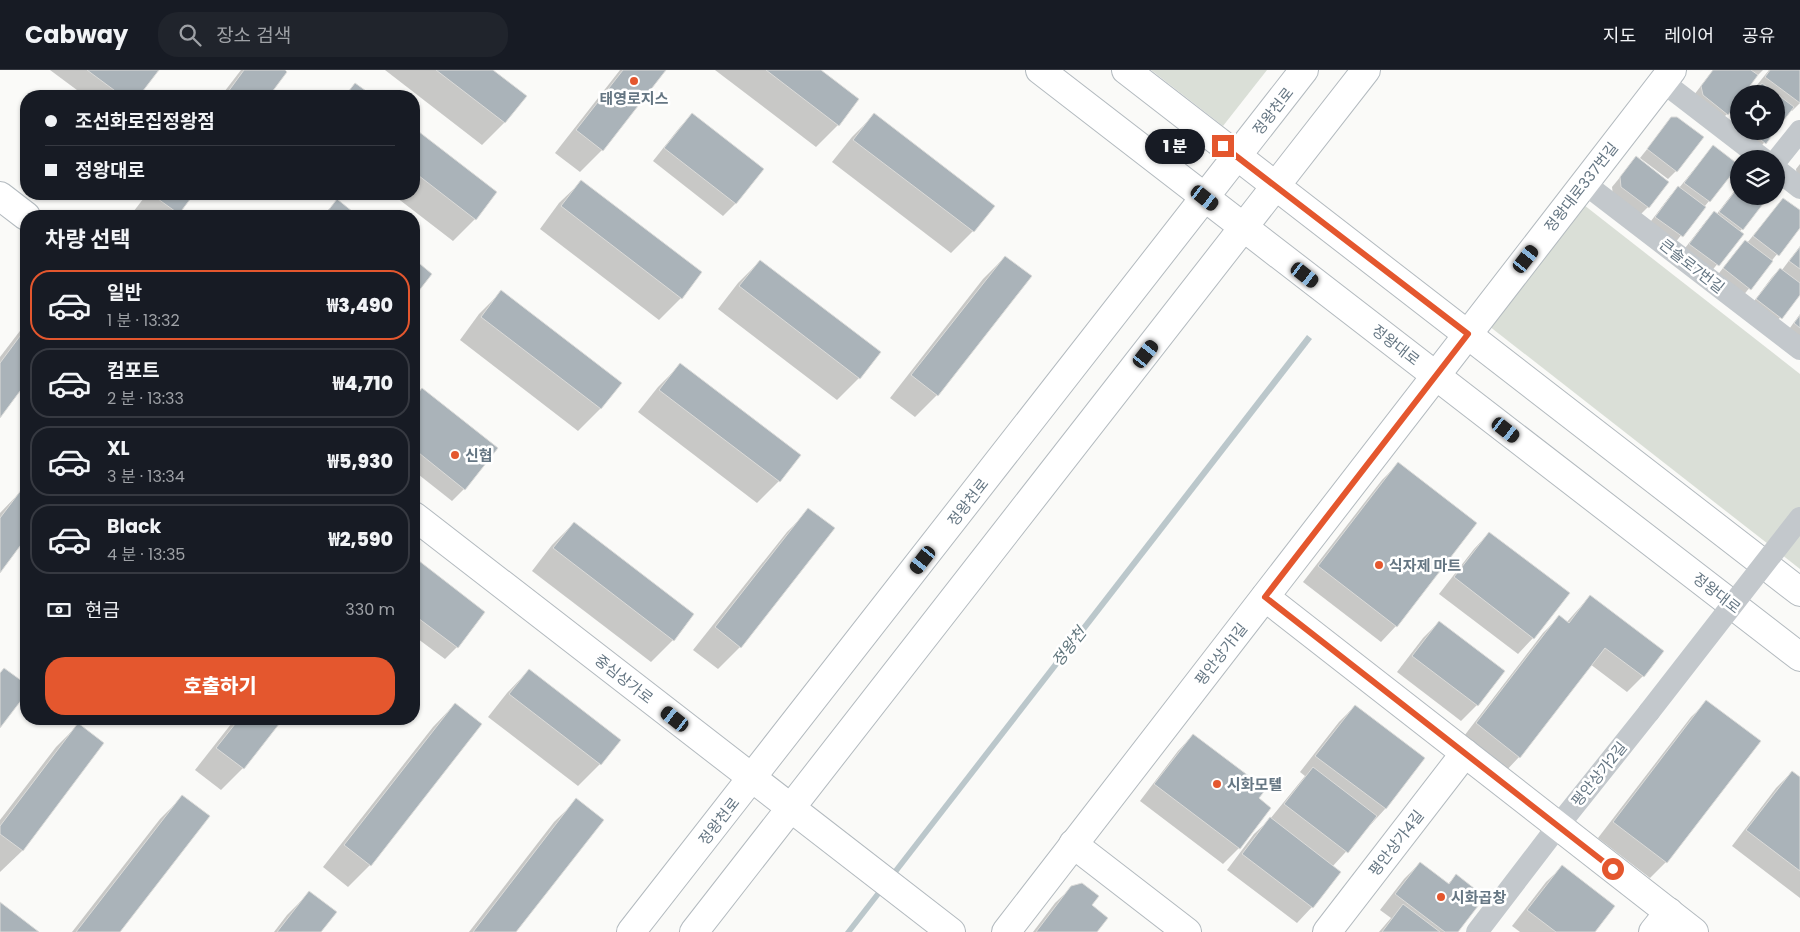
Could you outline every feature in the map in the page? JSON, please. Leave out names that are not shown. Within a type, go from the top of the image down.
[{"type":"street","name":"정왕대로","points":[[1040,70],[1800,657]]},
{"type":"street","points":[[1126,70],[1800,592]]},
{"type":"street","name":"정왕천로","points":[[631,932],[1304,70]]},
{"type":"street","points":[[694,932],[1366,70]]},
{"type":"street","points":[[1668,76],[1752,150]]},
{"type":"street","name":"정왕대로337번길","points":[[1436,376],[1668,76]]},
{"type":"street","points":[[1785,150],[1800,130]]},
{"type":"street","points":[[1785,176],[1800,188]]},
{"type":"street","name":"큰솔로7번길","points":[[1584,183],[1800,349]]},
{"type":"street","points":[[0,196],[20,211]]},
{"type":"street","name":"평안상가1길","points":[[1006,932],[1436,376]]},
{"type":"street","name":"평안상가2길","points":[[1478,932],[1558,826],[1800,518]]},
{"type":"street","name":"중심상가로","points":[[420,521],[947,929]]},
{"type":"street","points":[[1265,597],[1558,826],[1661,922],[1694,932]]},
{"type":"street","name":"평안상가4길","points":[[1327,932],[1465,753]]},
{"type":"street","points":[[1073,844],[1187,932]]},
{"type":"shaded area","points":[[1151,70],[1267,70],[1223,126]]},
{"type":"shaded area","points":[[1584,205],[1800,374],[1800,569],[1489,326]]},
{"type":"water","name":"정왕천","points":[[1307,335],[1312,339],[852,932],[845,932]]},
{"type":"building","points":[[87,70],[159,70],[144,90],[114,90]]},
{"type":"building","points":[[244,70],[285,70],[287,72],[274,90],[229,90]]},
{"type":"building","points":[[436,70],[493,70],[527,96],[505,123]]},
{"type":"building","points":[[623,70],[666,70],[603,151],[576,130]]},
{"type":"building","points":[[766,70],[821,70],[859,99],[839,126]]},
{"type":"building","points":[[1713,70],[1751,70],[1758,75],[1751,85],[1730,85],[1730,112],[1728,115],[1703,95],[1701,86]]},
{"type":"building","points":[[1770,70],[1800,70],[1800,103],[1785,92],[1785,85],[1776,85],[1765,77]]},
{"type":"building","points":[[355,83],[365,90],[350,90]]},
{"type":"building","points":[[1785,100],[1794,107],[1785,118]]},
{"type":"building","points":[[692,113],[764,169],[736,204],[664,148]]},
{"type":"building","points":[[874,113],[995,206],[974,232],[853,140]]},
{"type":"building","points":[[1671,117],[1677,117],[1704,137],[1677,172],[1647,149]]},
{"type":"building","points":[[420,133],[497,192],[476,220],[420,177]]},
{"type":"building","points":[[1713,145],[1730,158],[1730,176],[1710,202],[1684,183]]},
{"type":"building","points":[[1636,156],[1669,182],[1649,208],[1621,187],[1620,177]]},
{"type":"building","points":[[581,180],[702,272],[682,299],[561,206]]},
{"type":"building","points":[[1678,186],[1706,207],[1683,237],[1655,217]]},
{"type":"building","points":[[1730,198],[1730,205],[1762,205],[1743,230],[1719,212]]},
{"type":"building","points":[[1785,199],[1800,210],[1800,228],[1779,256],[1753,236],[1777,205],[1785,205]]},
{"type":"building","points":[[159,200],[190,200],[182,210],[173,210]]},
{"type":"building","points":[[338,200],[351,210],[329,210]]},
{"type":"building","points":[[1714,211],[1744,234],[1719,266],[1689,244]]},
{"type":"building","points":[[1745,240],[1773,261],[1751,290],[1723,268]]},
{"type":"building","points":[[1800,247],[1800,269],[1789,261]]},
{"type":"building","points":[[1005,256],[1032,276],[938,396],[911,375]]},
{"type":"building","points":[[760,260],[881,352],[860,379],[739,286]]},
{"type":"building","points":[[420,264],[432,274],[420,289]]},
{"type":"building","points":[[1780,268],[1800,283],[1800,295],[1782,319],[1756,299]]},
{"type":"building","points":[[501,290],[622,383],[601,409],[481,317]]},
{"type":"building","points":[[1800,315],[1800,328],[1794,323]]},
{"type":"building","points":[[20,336],[20,391],[0,418],[0,363]]},
{"type":"building","points":[[680,363],[801,455],[780,482],[659,390]]},
{"type":"building","points":[[422,388],[498,448],[465,490],[420,454],[420,390]]},
{"type":"building","points":[[1398,462],[1477,523],[1397,627],[1318,566]]},
{"type":"building","points":[[20,492],[20,546],[0,573],[0,518]]},
{"type":"building","points":[[808,508],[835,528],[741,648],[715,627]]},
{"type":"building","points":[[574,522],[694,614],[674,641],[553,548]]},
{"type":"building","points":[[1489,532],[1570,593],[1534,639],[1454,577]]},
{"type":"building","points":[[420,562],[485,612],[458,648],[420,620]]},
{"type":"building","points":[[1590,595],[1664,651],[1644,677],[1605,648],[1520,758],[1476,723],[1559,615],[1569,623]]},
{"type":"building","points":[[1439,621],[1505,671],[1478,706],[1412,656]]},
{"type":"building","points":[[4,668],[20,680],[20,702],[0,728],[0,673]]},
{"type":"building","points":[[529,669],[621,740],[601,765],[509,694]]},
{"type":"building","points":[[1706,700],[1761,741],[1667,863],[1613,822]]},
{"type":"building","points":[[455,703],[482,724],[371,866],[344,845]]},
{"type":"building","points":[[1355,705],[1425,758],[1386,809],[1315,756]]},
{"type":"building","points":[[76,725],[81,725],[104,743],[23,851],[0,834],[0,826]]},
{"type":"building","points":[[234,725],[278,725],[244,769],[216,748]]},
{"type":"building","points":[[1193,734],[1266,789],[1259,798],[1271,808],[1240,849],[1154,784]]},
{"type":"building","points":[[1313,767],[1377,816],[1348,853],[1284,804]]},
{"type":"building","points":[[1792,771],[1800,777],[1800,871],[1746,830]]},
{"type":"building","points":[[182,795],[210,816],[120,932],[76,932]]},
{"type":"building","points":[[576,798],[604,820],[516,932],[473,932]]},
{"type":"building","points":[[1270,817],[1341,872],[1313,908],[1242,854]]},
{"type":"building","points":[[1420,862],[1449,884],[1456,874],[1485,897],[1458,932],[1445,932],[1395,894]]},
{"type":"building","points":[[1562,865],[1615,906],[1595,932],[1556,932],[1527,910]]},
{"type":"building","points":[[1082,883],[1099,896],[1092,905],[1108,918],[1097,932],[1036,932],[1071,886]]},
{"type":"building","points":[[309,891],[337,912],[321,932],[277,932]]},
{"type":"building","points":[[0,902],[39,932],[0,932]]},
{"type":"building","points":[[1403,904],[1440,932],[1382,932]]},
{"type":"place","name":"태영로지스","points":[[634,81]]},
{"type":"place","name":"신협","points":[[455,455]]},
{"type":"place","name":"식자제 마트","points":[[1379,565]]},
{"type":"place","name":"시화모텔","points":[[1217,784]]},
{"type":"place","name":"시화곱창","points":[[1441,897]]},
{"type":"route","points":[[1223,146],[1468,334],[1265,597],[1613,869]]}]
